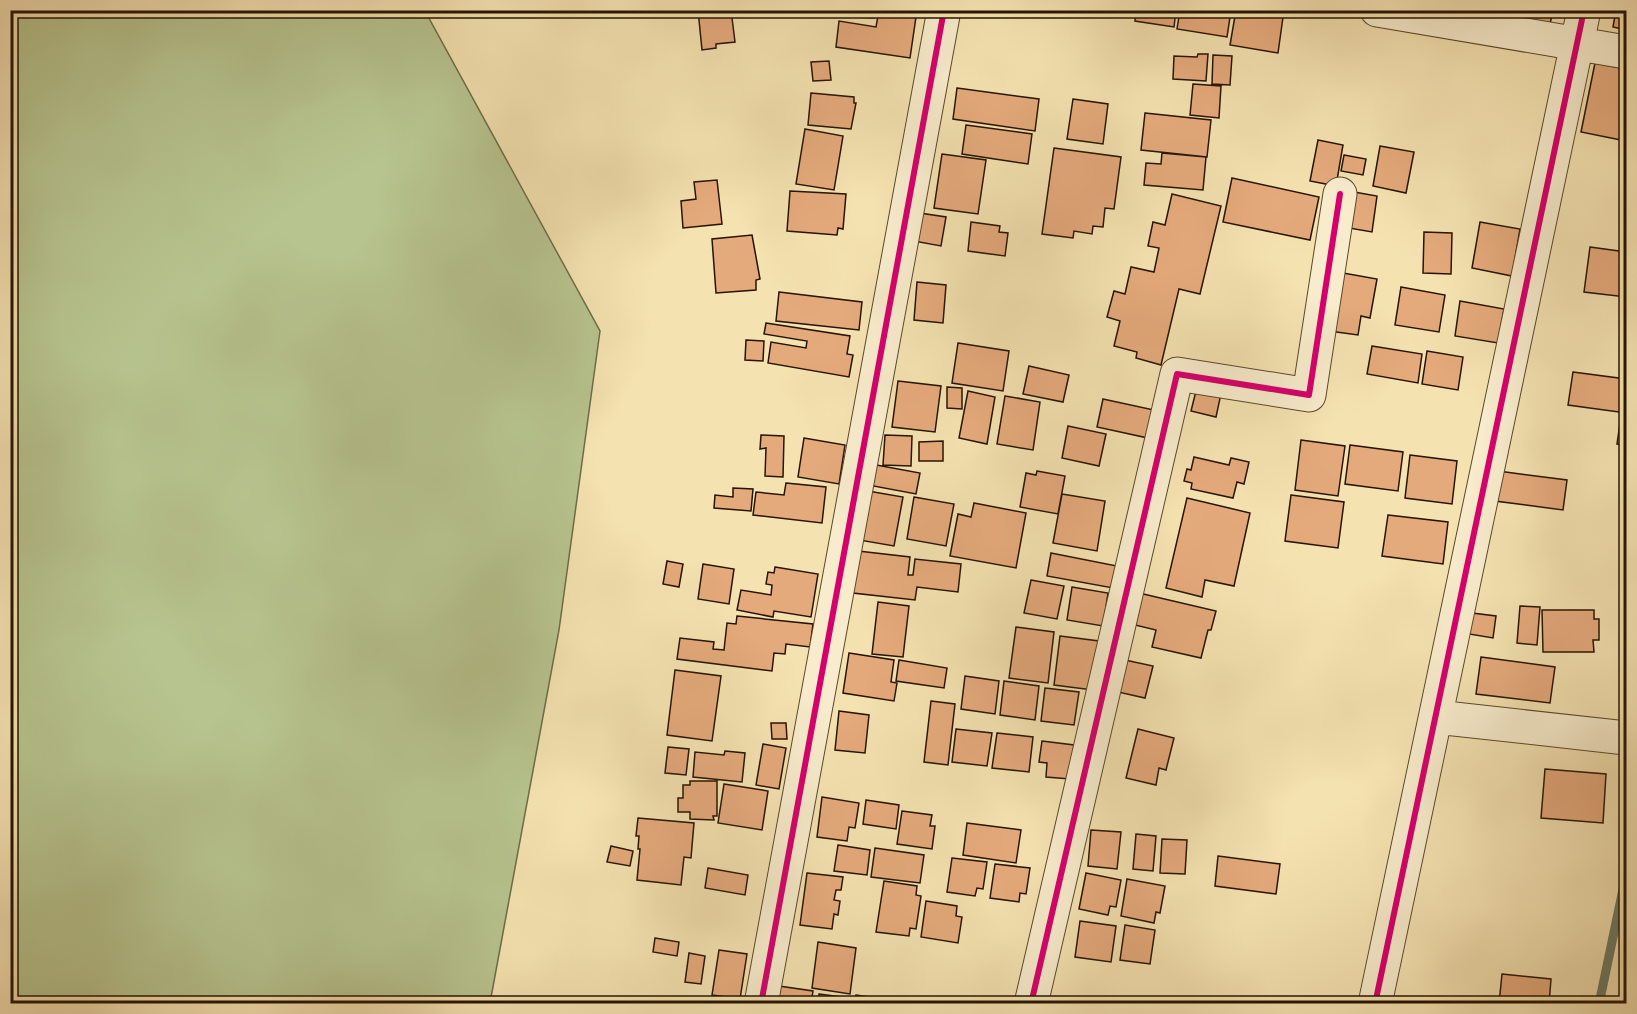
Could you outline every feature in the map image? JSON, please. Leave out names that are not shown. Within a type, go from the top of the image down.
[{"type":"street","points":[[761,1004],[944,10]]},
{"type":"street","points":[[1377,10],[1626,52]]},
{"type":"street","points":[[1375,1004],[1584,10]]},
{"type":"street","points":[[1031,1004],[1177,374],[1309,395],[1340,194]]},
{"type":"street","points":[[1436,717],[1626,738]]},
{"type":"green space","points":[[10,11],[425,11],[600,331],[559,630],[490,1003],[11,1003]]},
{"type":"building","points":[[698,10],[731,10],[735,42],[716,44],[716,48],[702,50]]},
{"type":"building","points":[[836,10],[874,10],[874,18],[836,16]]},
{"type":"building","points":[[879,10],[917,10],[910,58],[836,47],[839,21],[876,27]]},
{"type":"building","points":[[1136,10],[1176,10],[1174,27],[1135,21]]},
{"type":"building","points":[[1180,10],[1207,10],[1207,13],[1230,17],[1227,37],[1177,29]]},
{"type":"building","points":[[1236,10],[1284,10],[1278,53],[1230,45]]},
{"type":"building","points":[[1487,10],[1553,10],[1549,29],[1485,16]]},
{"type":"building","points":[[1616,10],[1626,10],[1626,30],[1613,27]]},
{"type":"building","points":[[1198,54],[1208,54],[1206,81],[1173,79],[1174,56],[1197,57]]},
{"type":"building","points":[[1213,55],[1232,56],[1230,85],[1212,84]]},
{"type":"building","points":[[829,61],[831,80],[813,81],[811,62]]},
{"type":"building","points":[[1595,63],[1626,69],[1626,141],[1581,132]]},
{"type":"building","points":[[1193,84],[1221,86],[1219,118],[1190,115]]},
{"type":"building","points":[[957,88],[1039,99],[1035,131],[953,119]]},
{"type":"building","points":[[811,93],[854,97],[854,103],[856,103],[851,129],[808,125]]},
{"type":"building","points":[[1073,99],[1108,104],[1103,144],[1067,139]]},
{"type":"building","points":[[1145,113],[1211,120],[1207,157],[1141,150]]},
{"type":"building","points":[[966,125],[1032,134],[1028,164],[962,154]]},
{"type":"building","points":[[805,129],[843,136],[834,190],[796,184]]},
{"type":"building","points":[[1318,140],[1343,145],[1336,186],[1310,181]]},
{"type":"building","points":[[1380,146],[1414,152],[1406,193],[1373,186]]},
{"type":"building","points":[[1054,148],[1121,157],[1114,209],[1105,208],[1103,227],[1093,226],[1092,234],[1074,231],[1073,238],[1042,234]]},
{"type":"building","points":[[1162,153],[1206,157],[1203,190],[1144,185],[1146,163],[1161,164]]},
{"type":"building","points":[[942,154],[986,160],[978,214],[934,208]]},
{"type":"building","points":[[1344,155],[1366,159],[1363,175],[1341,171]]},
{"type":"building","points":[[1232,178],[1319,197],[1310,240],[1223,222]]},
{"type":"building","points":[[717,180],[722,224],[683,228],[681,201],[696,199],[694,182]]},
{"type":"building","points":[[1343,190],[1377,196],[1372,232],[1337,226]]},
{"type":"building","points":[[790,191],[846,194],[843,229],[838,228],[837,235],[787,231]]},
{"type":"building","points":[[1172,194],[1221,206],[1200,294],[1179,289],[1161,365],[1136,358],[1137,352],[1114,346],[1120,321],[1107,317],[1114,291],[1125,294],[1131,267],[1154,272],[1159,248],[1148,246],[1153,222],[1165,225]]},
{"type":"building","points":[[913,212],[946,217],[941,246],[908,240]]},
{"type":"building","points":[[971,222],[1000,226],[999,232],[1008,233],[1005,256],[968,251]]},
{"type":"building","points":[[1480,222],[1520,229],[1512,276],[1472,268]]},
{"type":"building","points":[[1424,232],[1452,233],[1451,274],[1423,273]]},
{"type":"building","points":[[752,235],[760,279],[756,280],[756,290],[716,293],[712,239]]},
{"type":"building","points":[[1590,247],[1626,252],[1626,297],[1584,292]]},
{"type":"building","points":[[1332,271],[1377,279],[1370,318],[1361,316],[1358,335],[1322,330]]},
{"type":"building","points":[[917,282],[946,285],[943,323],[914,320]]},
{"type":"building","points":[[1401,287],[1445,295],[1439,332],[1395,325]]},
{"type":"building","points":[[779,292],[862,302],[859,330],[776,321]]},
{"type":"building","points":[[1460,301],[1504,309],[1498,343],[1455,336]]},
{"type":"building","points":[[766,323],[850,336],[847,354],[853,355],[849,377],[768,363],[771,342],[806,348],[807,341],[764,334]]},
{"type":"building","points":[[746,340],[764,341],[763,361],[745,360]]},
{"type":"building","points":[[958,343],[1009,351],[1003,391],[952,383]]},
{"type":"building","points":[[1372,346],[1422,354],[1418,383],[1367,374]]},
{"type":"building","points":[[1427,351],[1463,357],[1458,390],[1422,384]]},
{"type":"building","points":[[1029,366],[1069,375],[1063,402],[1023,394]]},
{"type":"building","points":[[1573,372],[1626,379],[1626,413],[1568,405]]},
{"type":"building","points":[[898,381],[941,386],[935,432],[892,427]]},
{"type":"building","points":[[1198,383],[1222,389],[1216,417],[1191,411]]},
{"type":"building","points":[[947,387],[962,388],[962,409],[947,408]]},
{"type":"building","points":[[968,391],[995,397],[987,444],[959,438]]},
{"type":"building","points":[[1005,396],[1040,402],[1033,450],[997,444]]},
{"type":"building","points":[[1103,399],[1154,410],[1148,438],[1097,427]]},
{"type":"building","points":[[1621,416],[1626,416],[1626,445],[1617,444]]},
{"type":"building","points":[[1068,426],[1106,434],[1099,466],[1062,458]]},
{"type":"building","points":[[761,435],[784,436],[783,477],[765,476],[766,448],[760,449]]},
{"type":"building","points":[[885,435],[912,436],[911,466],[883,465]]},
{"type":"building","points":[[804,438],[845,445],[839,484],[798,477]]},
{"type":"building","points":[[1301,440],[1345,446],[1338,496],[1295,490]]},
{"type":"building","points":[[943,441],[943,461],[919,461],[919,442]]},
{"type":"building","points":[[1350,445],[1403,452],[1398,491],[1345,484]]},
{"type":"building","points":[[1410,455],[1457,461],[1452,504],[1405,498]]},
{"type":"building","points":[[1194,457],[1229,465],[1231,458],[1249,462],[1244,484],[1237,482],[1233,498],[1191,489],[1192,483],[1184,481],[1187,469],[1191,470]]},
{"type":"building","points":[[871,464],[920,473],[916,494],[868,485]]},
{"type":"building","points":[[1037,471],[1065,476],[1058,514],[1020,507],[1026,473],[1036,475]]},
{"type":"building","points":[[1498,471],[1567,480],[1563,510],[1495,501]]},
{"type":"building","points":[[786,483],[826,487],[822,523],[753,515],[756,492],[784,495]]},
{"type":"building","points":[[733,488],[753,489],[751,511],[714,508],[715,495],[733,497]]},
{"type":"building","points":[[1626,489],[1626,538],[1620,537]]},
{"type":"building","points":[[868,491],[903,497],[894,546],[859,540]]},
{"type":"building","points":[[1062,494],[1105,501],[1097,551],[1053,543]]},
{"type":"building","points":[[1291,495],[1344,502],[1338,548],[1285,541]]},
{"type":"building","points":[[914,497],[954,504],[946,546],[907,539]]},
{"type":"building","points":[[1187,498],[1250,513],[1234,586],[1205,580],[1202,597],[1166,588]]},
{"type":"building","points":[[974,503],[1026,513],[1016,568],[950,556],[958,514],[971,517]]},
{"type":"building","points":[[1388,515],[1448,522],[1443,564],[1382,556]]},
{"type":"building","points":[[858,551],[910,557],[908,575],[913,575],[915,559],[961,564],[958,592],[917,587],[915,600],[853,593]]},
{"type":"building","points":[[1051,553],[1117,566],[1113,588],[1047,576]]},
{"type":"building","points":[[667,561],[683,564],[679,587],[663,584]]},
{"type":"building","points":[[703,564],[734,569],[729,604],[698,599]]},
{"type":"building","points":[[775,567],[818,574],[811,617],[774,611],[773,617],[737,610],[741,590],[771,595],[772,585],[766,584],[768,572],[774,573]]},
{"type":"building","points":[[1031,580],[1064,586],[1057,619],[1024,613]]},
{"type":"building","points":[[1072,587],[1108,593],[1103,626],[1067,620]]},
{"type":"building","points":[[1139,593],[1216,611],[1211,630],[1208,630],[1201,658],[1152,647],[1156,630],[1131,624]]},
{"type":"building","points":[[878,602],[909,606],[903,657],[872,654]]},
{"type":"building","points":[[1520,606],[1540,607],[1537,645],[1517,643]]},
{"type":"building","points":[[1542,610],[1594,610],[1594,619],[1599,619],[1599,640],[1593,640],[1594,652],[1543,652]]},
{"type":"building","points":[[1472,613],[1496,616],[1493,638],[1469,634]]},
{"type":"building","points":[[737,616],[813,624],[810,647],[786,644],[785,654],[774,653],[772,671],[677,659],[680,638],[714,642],[713,649],[724,650],[727,623],[736,624]]},
{"type":"building","points":[[1016,627],[1054,632],[1048,683],[1009,678]]},
{"type":"building","points":[[1060,636],[1099,641],[1093,690],[1054,685]]},
{"type":"building","points":[[849,653],[894,660],[891,682],[897,683],[894,701],[843,693]]},
{"type":"building","points":[[1481,657],[1555,667],[1550,703],[1476,694]]},
{"type":"building","points":[[899,660],[947,668],[944,688],[896,681]]},
{"type":"building","points":[[1125,660],[1153,666],[1145,698],[1118,692]]},
{"type":"building","points":[[675,670],[721,676],[712,741],[667,735]]},
{"type":"building","points":[[965,676],[999,681],[995,714],[961,709]]},
{"type":"building","points":[[1004,681],[1039,686],[1035,720],[1000,715]]},
{"type":"building","points":[[1045,688],[1079,692],[1074,725],[1041,721]]},
{"type":"building","points":[[931,701],[955,704],[948,765],[924,762]]},
{"type":"building","points":[[839,711],[869,715],[865,753],[835,750]]},
{"type":"building","points":[[771,723],[786,723],[787,739],[772,739]]},
{"type":"building","points":[[956,729],[992,733],[987,766],[952,762]]},
{"type":"building","points":[[1138,729],[1174,738],[1166,770],[1159,768],[1156,785],[1126,778]]},
{"type":"building","points":[[997,733],[1033,737],[1029,772],[992,768]]},
{"type":"building","points":[[1042,741],[1074,745],[1070,779],[1046,777],[1047,763],[1039,762]]},
{"type":"building","points":[[763,744],[786,748],[779,789],[756,785]]},
{"type":"building","points":[[668,747],[689,749],[686,775],[665,773]]},
{"type":"building","points":[[725,751],[745,753],[742,782],[693,777],[695,752],[724,755]]},
{"type":"building","points":[[1545,769],[1606,774],[1603,823],[1541,818]]},
{"type":"building","points":[[690,781],[717,781],[717,816],[713,816],[714,820],[690,819],[690,812],[678,812],[678,798],[683,798],[683,785],[690,785]]},
{"type":"building","points":[[724,784],[768,791],[762,830],[718,823]]},
{"type":"building","points":[[822,797],[859,803],[855,828],[849,827],[847,841],[817,837]]},
{"type":"building","points":[[866,800],[899,805],[896,829],[863,824]]},
{"type":"building","points":[[902,811],[932,815],[930,826],[935,826],[932,849],[897,844]]},
{"type":"building","points":[[638,818],[694,823],[691,858],[684,857],[681,885],[637,880],[640,849],[638,849],[639,836],[636,836]]},
{"type":"building","points":[[967,823],[1021,830],[1016,863],[963,855]]},
{"type":"building","points":[[1091,830],[1121,832],[1117,869],[1088,866]]},
{"type":"building","points":[[1136,834],[1156,836],[1153,871],[1133,869]]},
{"type":"building","points":[[1162,839],[1187,840],[1185,874],[1160,873]]},
{"type":"building","points":[[838,845],[870,850],[867,875],[834,871]]},
{"type":"building","points":[[611,846],[633,851],[630,866],[607,862]]},
{"type":"building","points":[[875,848],[924,855],[920,883],[871,877]]},
{"type":"building","points":[[1218,856],[1280,864],[1276,894],[1215,886]]},
{"type":"building","points":[[952,858],[987,862],[983,889],[977,888],[975,896],[947,892]]},
{"type":"building","points":[[995,864],[1030,868],[1026,894],[1020,893],[1019,902],[990,898]]},
{"type":"building","points":[[708,868],[748,875],[745,895],[705,888]]},
{"type":"building","points":[[807,873],[843,877],[841,890],[836,890],[834,900],[840,901],[838,915],[834,914],[832,929],[800,925]]},
{"type":"building","points":[[1086,873],[1121,880],[1116,907],[1110,906],[1108,915],[1079,909]]},
{"type":"building","points":[[1127,879],[1165,886],[1160,913],[1156,912],[1154,923],[1121,916]]},
{"type":"building","points":[[884,881],[917,886],[916,895],[921,896],[916,929],[910,928],[909,936],[876,932]]},
{"type":"building","points":[[926,901],[957,906],[956,916],[962,917],[958,943],[921,937]]},
{"type":"building","points":[[1080,921],[1116,926],[1111,962],[1075,957]]},
{"type":"building","points":[[1125,925],[1155,930],[1150,964],[1120,960]]},
{"type":"building","points":[[655,938],[679,942],[677,956],[653,952]]},
{"type":"building","points":[[818,942],[856,948],[850,994],[812,988]]},
{"type":"building","points":[[719,950],[747,954],[740,999],[712,995]]},
{"type":"building","points":[[689,953],[705,956],[701,984],[685,982]]},
{"type":"building","points":[[1502,974],[1551,979],[1549,1004],[1499,1004]]},
{"type":"building","points":[[772,985],[813,991],[811,1004],[770,1004]]},
{"type":"building","points":[[819,994],[849,998],[848,1004],[818,1004]]},
{"type":"building","points":[[856,995],[895,1001],[894,1004],[854,1004]]},
{"type":"waterway","points":[[1599,1004],[1626,875]]},
{"type":"cycle path","points":[[761,1004],[944,10]]},
{"type":"cycle path","points":[[1375,1004],[1584,10]]},
{"type":"cycle path","points":[[1031,1004],[1177,374],[1309,395],[1340,194]]}]
